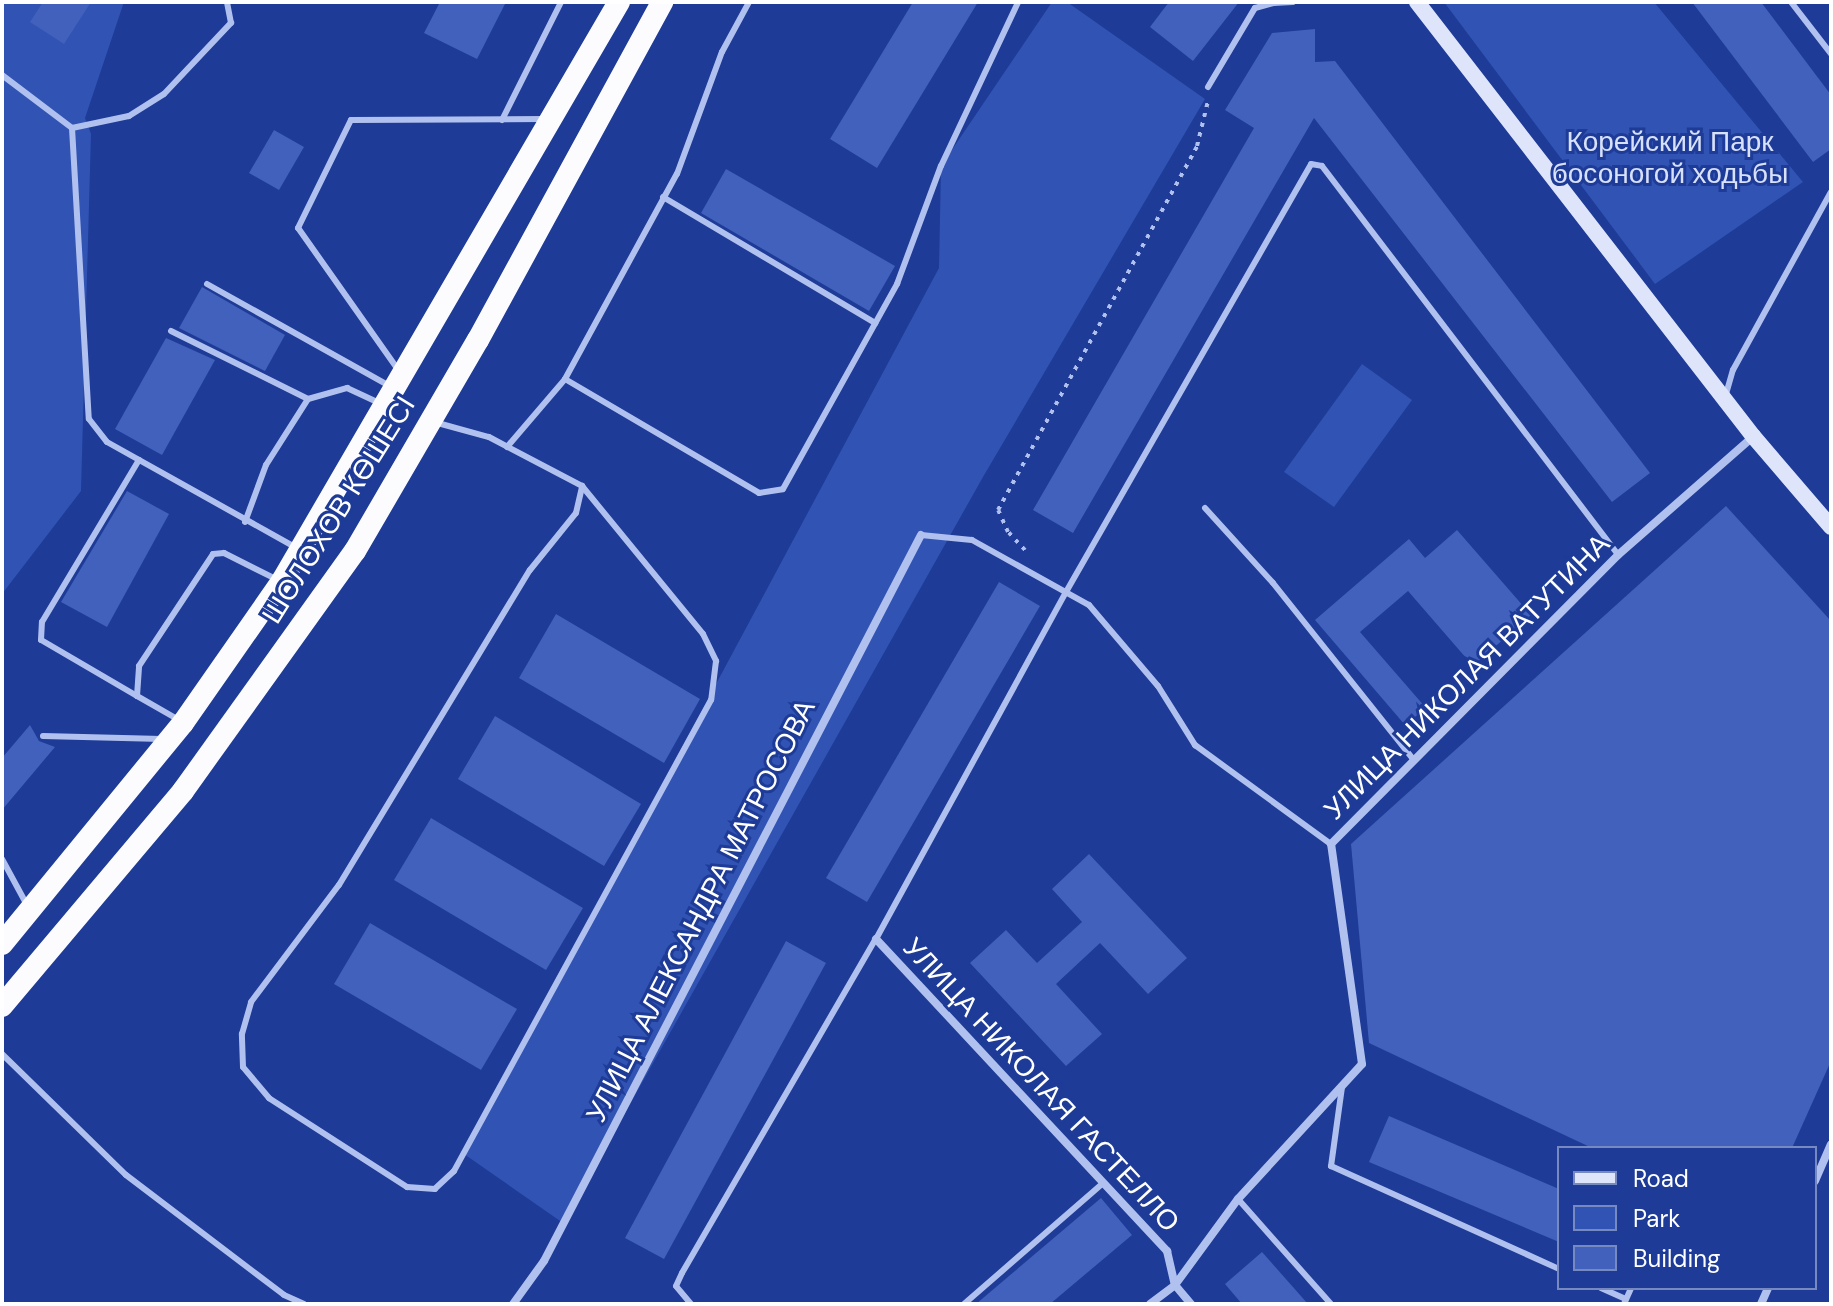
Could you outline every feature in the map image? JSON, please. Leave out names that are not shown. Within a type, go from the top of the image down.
[{"type":"highway","name":"ШОЛОХОВ КӨШЕСІ","points":[[2,944],[176,731],[302,551],[619,2]]},
{"type":"highway","name":"ШОЛОХОВ КӨШЕСІ","points":[[2,1006],[108,884],[275,668],[355,551],[662,2]]},
{"type":"main road","points":[[1417,2],[1753,436],[1831,527]]},
{"type":"street","name":"УЛИЦА НИКОЛАЯ ВАТУТИНА","points":[[1150,1304],[1175,1285],[1238,1199],[1362,1064],[1331,844],[1618,555],[1753,436]]},
{"type":"street","name":"УЛИЦА АЛЕКСАНДРА МАТРОСОВА","points":[[513,1304],[550,1248],[921,535]]},
{"type":"street","name":"УЛИЦА НИКОЛАЯ ГАСТЕЛЛО","points":[[876,939],[1167,1251],[1175,1285],[1191,1304]]},
{"type":"street","points":[[1817,1176],[1831,1144]]},
{"type":"lane","points":[[2,75],[72,128],[129,116],[164,94],[231,23],[227,2]]},
{"type":"lane","points":[[502,120],[561,2]]},
{"type":"lane","points":[[507,447],[565,379],[663,197],[722,52],[749,2]]},
{"type":"lane","points":[[565,379],[759,493],[775,495],[790,480],[875,323],[1018,2]]},
{"type":"lane","points":[[1208,87],[1255,8],[1293,2]]},
{"type":"lane","points":[[1791,2],[1831,54]]},
{"type":"lane","points":[[394,390],[298,228],[351,120],[552,119]]},
{"type":"lane","points":[[72,128],[89,419],[107,442],[245,522],[302,551]]},
{"type":"lane","points":[[691,1304],[676,1286],[682,1273],[876,939],[1066,592],[1311,164],[1322,166],[1618,555]]},
{"type":"lane","points":[[1725,398],[1733,370],[1831,192]]},
{"type":"lane","points":[[663,197],[875,323]]},
{"type":"lane","points":[[207,284],[394,390]]},
{"type":"lane","points":[[171,331],[308,399]]},
{"type":"lane","points":[[245,522],[266,465],[308,399],[347,388],[394,390]]},
{"type":"lane","points":[[430,421],[507,447],[582,486],[703,634],[716,661],[711,700],[454,1171],[435,1189],[407,1187],[269,1098],[243,1067],[242,1034],[251,1002],[339,885],[530,570],[576,513],[582,486]]},
{"type":"lane","points":[[139,460],[42,622],[41,640],[137,696],[176,731]]},
{"type":"lane","points":[[1205,508],[1273,583],[1414,760]]},
{"type":"lane","points":[[921,535],[972,540],[1089,605],[1158,686],[1195,745],[1331,844]]},
{"type":"lane","points":[[137,696],[139,666],[213,554],[224,553],[282,581]]},
{"type":"lane","points":[[43,736],[176,731]]},
{"type":"lane","points":[[2,859],[30,912]]},
{"type":"lane","points":[[2,1054],[126,1175],[284,1295],[304,1304]]},
{"type":"lane","points":[[1343,1083],[1331,1166],[1557,1268]]},
{"type":"lane","points":[[964,1304],[1103,1183]]},
{"type":"lane","points":[[1238,1199],[1331,1304]]},
{"type":"lane","points":[[1604,1290],[1625,1302]]},
{"type":"path","points":[[1027,552],[1008,532],[998,510],[1197,146],[1208,116],[1208,87]]},
{"type":"green space","points":[[2,2],[124,2],[85,118],[91,134],[81,491],[2,594]]},
{"type":"green space","points":[[1052,2],[1067,2],[1205,99],[983,477],[563,1223],[464,1154],[939,268],[941,166]]},
{"type":"green space","name":"Корейский Парк босоногой ходьбы","points":[[1444,2],[1654,2],[1803,182],[1655,284]]},
{"type":"green space","points":[[1362,364],[1412,400],[1334,507],[1284,472]]},
{"type":"building","points":[[43,2],[91,2],[64,44],[30,22]]},
{"type":"building","points":[[440,2],[506,2],[477,59],[424,33]]},
{"type":"building","points":[[913,2],[978,2],[877,168],[830,139]]},
{"type":"building","points":[[1169,2],[1239,2],[1193,61],[1150,27]]},
{"type":"building","points":[[1692,2],[1761,2],[1831,95],[1831,149],[1813,162]]},
{"type":"building","points":[[1315,29],[1315,62],[1335,61],[1650,473],[1612,502],[1314,118],[1073,533],[1033,510],[1254,128],[1225,110],[1272,33]]},
{"type":"building","points":[[274,130],[304,147],[279,190],[249,173]]},
{"type":"building","points":[[726,169],[895,266],[869,311],[701,213]]},
{"type":"building","points":[[202,287],[285,335],[265,371],[179,328]]},
{"type":"building","points":[[166,338],[215,360],[162,455],[115,429]]},
{"type":"building","points":[[127,491],[169,514],[107,627],[61,602]]},
{"type":"building","points":[[1726,506],[1831,621],[1831,1061],[1793,1146],[1588,1146],[1369,1043],[1351,844]]},
{"type":"building","points":[[1457,530],[1531,615],[1473,666],[1408,591],[1360,632],[1426,708],[1405,725],[1315,620],[1409,539],[1425,558]]},
{"type":"building","points":[[999,582],[1040,606],[867,902],[826,878]]},
{"type":"building","points":[[556,614],[700,699],[664,763],[519,678]]},
{"type":"building","points":[[495,716],[641,804],[604,866],[458,779]]},
{"type":"building","points":[[30,725],[39,741],[55,747],[2,810],[2,758]]},
{"type":"building","points":[[431,818],[583,908],[546,970],[394,880]]},
{"type":"building","points":[[1089,854],[1187,958],[1148,994],[1100,943],[1056,984],[1102,1034],[1066,1066],[970,963],[1006,930],[1037,963],[1082,922],[1052,889]]},
{"type":"building","points":[[370,923],[517,1009],[481,1070],[334,984]]},
{"type":"building","points":[[786,941],[826,963],[664,1259],[625,1238]]},
{"type":"building","points":[[1389,1116],[1557,1188],[1557,1241],[1369,1162]]},
{"type":"building","points":[[1101,1198],[1132,1235],[1050,1304],[976,1304]]},
{"type":"building","points":[[1262,1252],[1308,1304],[1242,1304],[1225,1284]]}]
